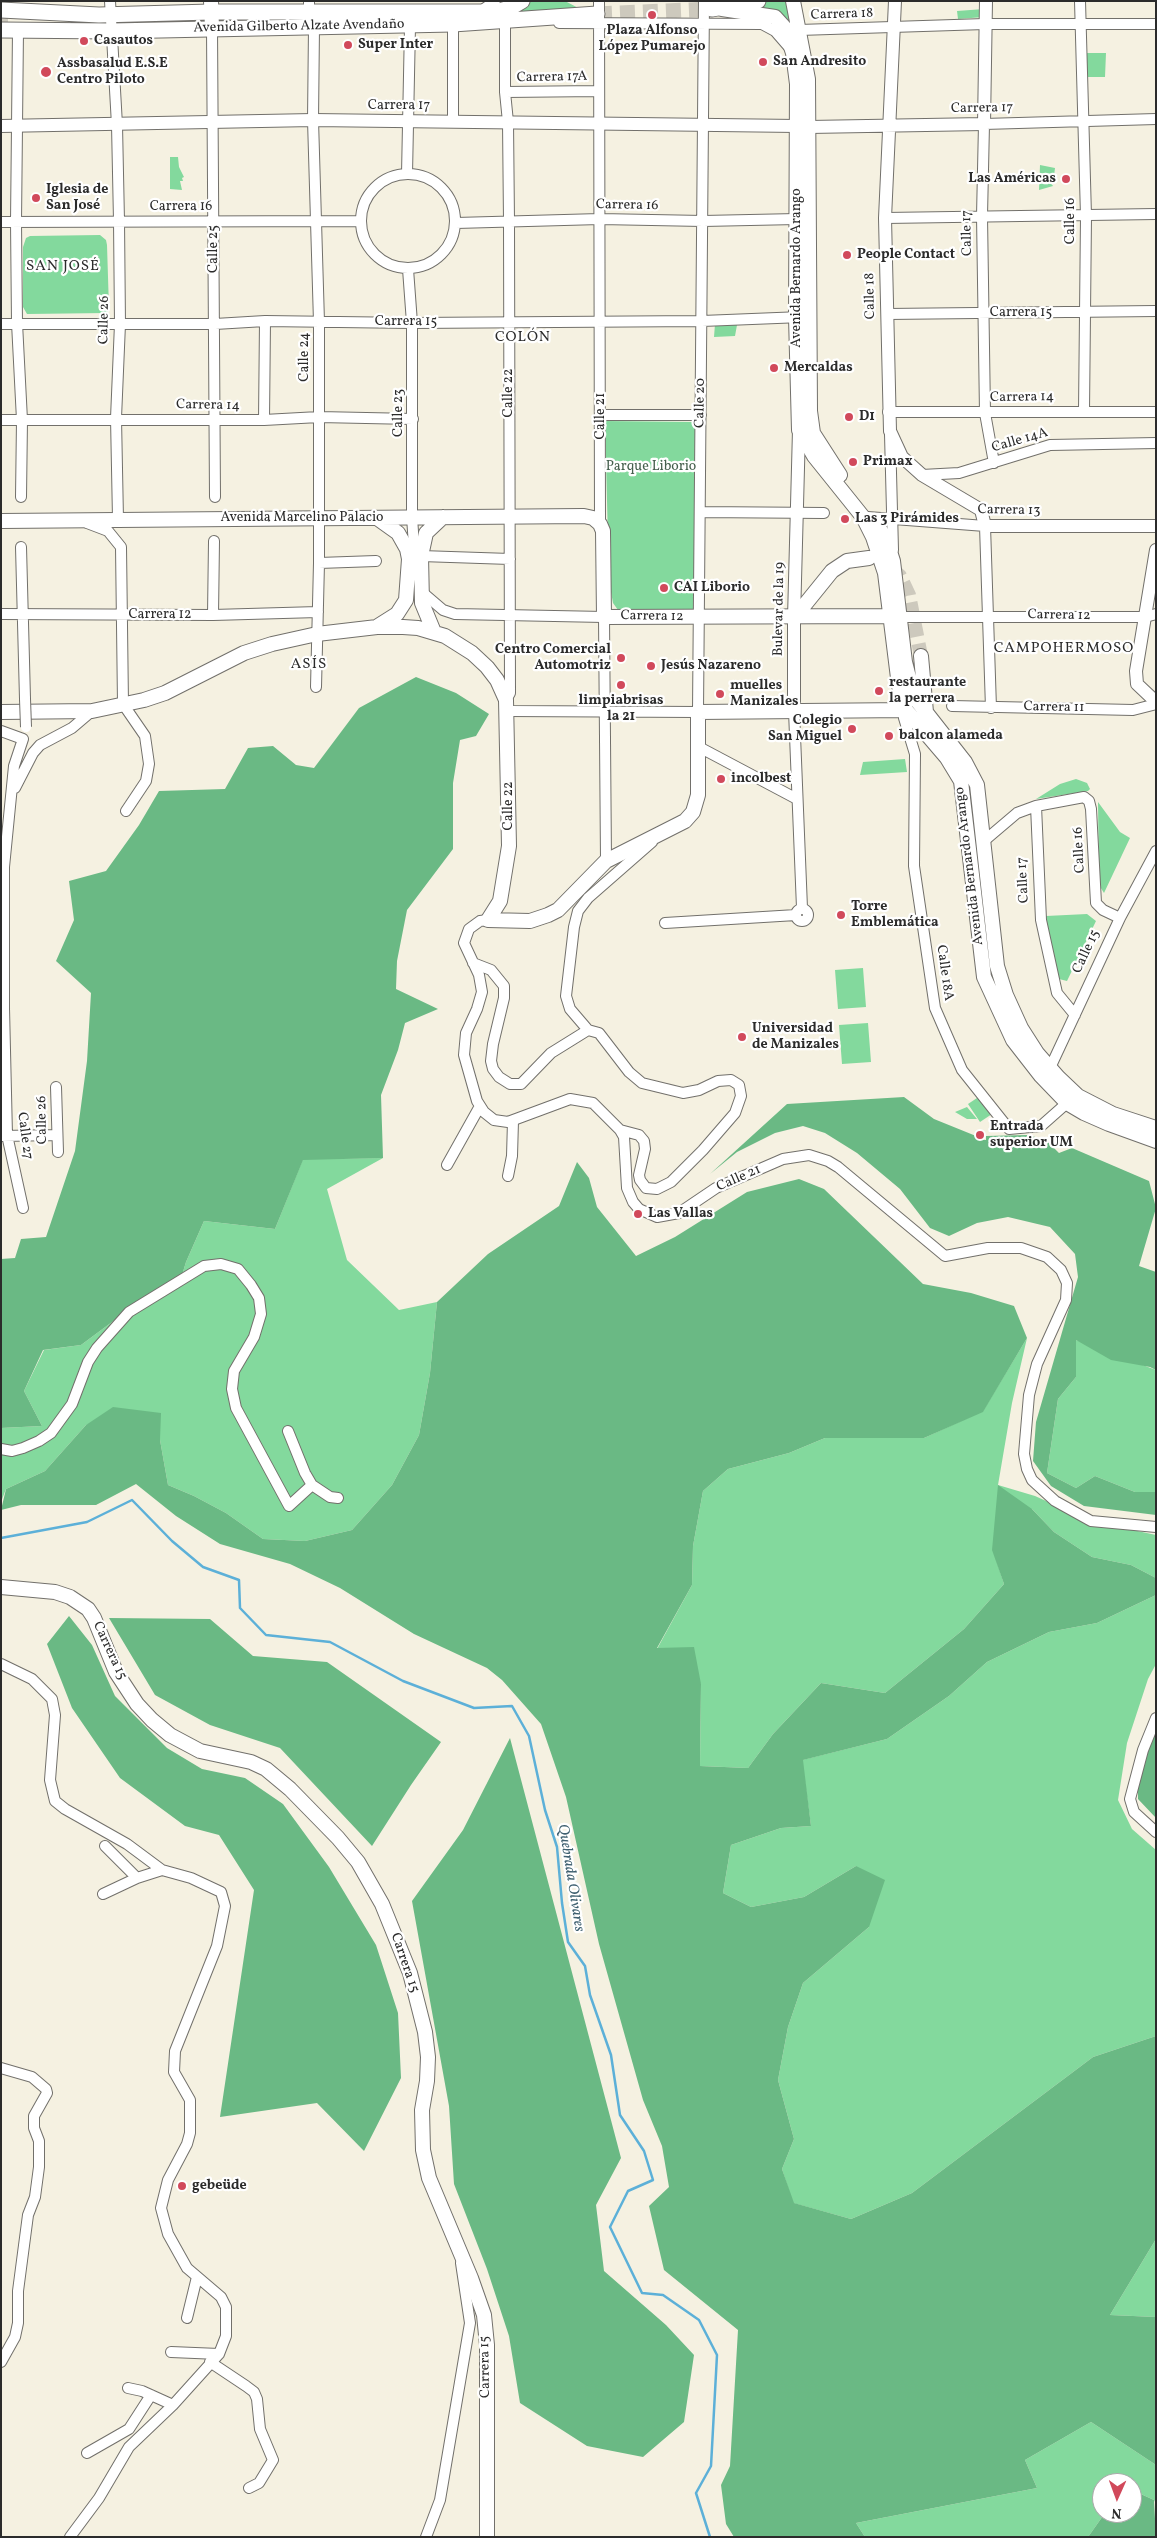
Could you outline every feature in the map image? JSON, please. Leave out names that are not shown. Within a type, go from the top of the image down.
[{"type":"main road","name":"Avenida Gilberto Alzate Avendaño","points":[[8,17],[112,31],[314,26],[408,13],[453,24],[505,10],[522,1]]},
{"type":"main road","points":[[570,1],[581,10],[598,13]]},
{"type":"main road","points":[[711,6],[758,1]]},
{"type":"main road","name":"Avenida Bernardo Arango","points":[[793,1],[808,79],[797,220],[796,317],[799,430],[818,461],[886,539],[893,561],[899,686],[906,710],[947,758],[961,781],[984,977],[1014,1040],[1041,1076],[1067,1103],[1101,1121],[1156,1141]]},
{"type":"main road","points":[[797,1],[799,30]]},
{"type":"main road","name":"Avenida Gilberto Alzate Avendaño","points":[[8,17],[106,10],[309,6],[482,17],[598,13]]},
{"type":"main road","name":"Avenida Bernardo Arango","points":[[711,6],[775,17],[785,28],[793,53],[803,126],[811,316],[810,411],[813,433],[867,517],[881,556],[914,697],[972,773],[979,797],[997,966],[1006,995],[1022,1028],[1050,1068],[1078,1096],[1094,1106],[1156,1128]]},
{"type":"main road","name":"Calle 25","points":[[211,7],[212,28]]},
{"type":"main road","name":"Avenida Marcelino Palacio","points":[[1,521],[584,516],[593,518],[600,524]]},
{"type":"main road","points":[[434,632],[424,612],[421,556],[426,534],[443,517]]},
{"type":"main road","points":[[376,518],[398,533],[407,549],[408,559],[406,600],[397,614],[378,627]]},
{"type":"main road","name":"Calle 21","points":[[600,524],[603,531],[604,617]]},
{"type":"main road","points":[[794,618],[832,571],[847,561],[869,558]]},
{"type":"main road","points":[[604,595],[612,608],[626,617]]},
{"type":"main road","name":"Carrera 12","points":[[604,617],[895,617]]},
{"type":"main road","points":[[1,712],[92,711],[165,693],[244,653],[272,644],[317,634],[378,627],[418,628],[434,632],[472,653],[497,680],[507,706]]},
{"type":"main road","points":[[921,656],[927,713]]},
{"type":"main road","name":"Calle 22","points":[[488,920],[500,900],[509,846],[507,706]]},
{"type":"main road","points":[[698,712],[906,710]]},
{"type":"main road","name":"Calle 20","points":[[658,836],[685,821],[696,804],[698,795],[698,712]]},
{"type":"main road","points":[[488,920],[530,921],[553,913],[606,861],[658,836]]},
{"type":"main road","points":[[500,900],[509,919]]},
{"type":"main road","name":"Carrera 15","points":[[1,1587],[55,1592],[79,1602],[94,1618],[116,1672],[136,1704],[152,1720],[170,1735],[200,1751],[251,1762],[266,1769],[316,1814],[358,1862],[382,1904],[414,1989],[428,2056],[427,2081],[422,2110],[423,2150],[429,2178],[459,2248],[484,2315],[487,2346],[487,2537]]},
{"type":"street","points":[[494,1],[482,17],[505,24],[598,13],[704,24],[762,24],[782,37],[793,53]]},
{"type":"street","name":"Calle 18","points":[[893,561],[888,412],[885,218],[894,1]]},
{"type":"street","name":"Calle 17","points":[[986,1],[982,216],[984,413],[994,463]]},
{"type":"street","name":"Calle 16","points":[[1080,1],[1086,216],[1084,411]]},
{"type":"street","name":"Calle 20","points":[[698,712],[704,24],[711,6]]},
{"type":"street","name":"Calle 26","points":[[106,10],[112,31],[117,124],[120,324],[116,418],[118,519]]},
{"type":"street","points":[[407,174],[408,13]]},
{"type":"street","name":"Calle 21","points":[[598,13],[601,321],[600,524]]},
{"type":"street","points":[[8,17],[17,126],[17,323],[22,420],[21,496]]},
{"type":"street","points":[[453,24],[453,121]]},
{"type":"street","name":"Calle 22","points":[[505,24],[509,221],[510,560],[510,693],[507,706]]},
{"type":"street","name":"Carrera 18","points":[[799,30],[985,24],[1156,24]]},
{"type":"street","name":"Calle 24","points":[[314,26],[313,120],[319,322],[319,562],[316,687]]},
{"type":"street","name":"Calle 25","points":[[212,28],[215,498]]},
{"type":"street","name":"Carrera 17A","points":[[505,92],[599,91]]},
{"type":"street","name":"Carrera 17","points":[[1,126],[313,120],[888,126],[1156,119]]},
{"type":"street","points":[[407,174],[429,179],[447,193],[454,207],[456,222],[449,246],[442,255],[432,263],[408,269],[390,265],[374,254],[364,239],[361,220],[363,206],[370,193],[380,183],[393,176],[407,174]]},
{"type":"street","points":[[885,218],[1156,214]]},
{"type":"street","name":"Carrera 16","points":[[456,222],[600,219],[797,220]]},
{"type":"street","name":"Carrera 16","points":[[1,222],[361,220]]},
{"type":"street","name":"Calle 23","points":[[408,269],[412,323],[412,517],[414,546],[421,556]]},
{"type":"street","name":"Carrera 15","points":[[887,314],[1156,311]]},
{"type":"street","name":"Carrera 15","points":[[1,324],[702,321],[811,316]]},
{"type":"street","points":[[264,420],[265,322]]},
{"type":"street","name":"Carrera 14","points":[[888,412],[1156,412]]},
{"type":"street","points":[[601,415],[702,415]]},
{"type":"street","name":"Carrera 14","points":[[1,420],[116,418],[264,420],[319,417],[413,419]]},
{"type":"street","name":"Bulevar de la 19","points":[[665,923],[799,912],[794,711],[794,618],[799,430]]},
{"type":"street","points":[[890,431],[902,457],[922,475],[981,510],[985,526],[990,615],[992,708]]},
{"type":"street","name":"Calle 14A","points":[[922,475],[959,473],[1050,445],[1156,443]]},
{"type":"street","points":[[700,512],[824,513]]},
{"type":"street","name":"Carrera 13","points":[[867,517],[892,517],[985,526],[1156,526]]},
{"type":"street","points":[[77,520],[108,531],[122,547],[120,614],[123,704],[145,736],[150,764],[146,781],[126,811]]},
{"type":"street","points":[[213,615],[214,541]]},
{"type":"street","points":[[21,547],[26,727]]},
{"type":"street","points":[[1156,550],[1150,616],[1136,671],[1137,684],[1156,703]]},
{"type":"street","points":[[421,556],[510,560]]},
{"type":"street","points":[[319,562],[376,561]]},
{"type":"street","name":"Carrera 12","points":[[422,592],[443,610],[455,614],[604,617]]},
{"type":"street","name":"Carrera 12","points":[[1,614],[213,615],[318,612]]},
{"type":"street","name":"Carrera 12","points":[[895,617],[990,615],[1150,616]]},
{"type":"street","name":"Calle 21","points":[[604,617],[606,861]]},
{"type":"street","name":"Carrera 11","points":[[952,706],[1133,710],[1156,703]]},
{"type":"street","points":[[507,706],[605,712],[698,712]]},
{"type":"street","name":"Calle 18A","points":[[906,710],[904,718],[915,754],[914,866],[935,1008],[962,1070],[1010,1130],[1041,1126],[1067,1103]]},
{"type":"street","points":[[13,794],[28,761],[40,745],[72,728],[92,711]]},
{"type":"street","name":"Calle 27","points":[[1,731],[23,739],[14,766],[13,794],[4,867],[4,1136],[23,1208]]},
{"type":"street","points":[[697,746],[797,799]]},
{"type":"street","name":"Calle 16","points":[[1036,806],[1084,797],[1089,801],[1096,903],[1104,910],[1120,918]]},
{"type":"street","points":[[984,841],[1017,813],[1036,806]]},
{"type":"street","name":"Calle 17","points":[[1036,806],[1041,920],[1057,993],[1074,1015]]},
{"type":"street","points":[[620,1130],[639,1135],[644,1141],[645,1149],[639,1175],[642,1185],[651,1190],[663,1187],[703,1150],[735,1113],[740,1104],[741,1090],[736,1082],[724,1079],[699,1090],[683,1093],[642,1083],[629,1072],[599,1033],[588,1030],[570,1009],[566,996],[576,918],[588,898],[658,836]]},
{"type":"street","name":"Calle 15","points":[[1050,1068],[1120,918],[1156,850]]},
{"type":"street","points":[[488,920],[473,925],[464,937],[465,949],[479,975],[482,992],[466,1033],[464,1055],[480,1106],[494,1120],[513,1121],[512,1156],[508,1176]]},
{"type":"street","points":[[473,963],[492,970],[504,986],[504,998],[491,1060],[493,1069],[499,1077],[510,1084],[521,1084],[551,1053],[588,1030]]},
{"type":"street","name":"Calle 26","points":[[56,1087],[58,1152]]},
{"type":"street","name":"Calle 21","points":[[513,1121],[560,1101],[578,1098],[600,1107],[620,1130],[626,1143],[629,1196],[639,1209],[650,1215],[672,1216],[716,1188],[783,1159],[809,1155],[828,1161],[838,1167],[945,1256],[988,1248],[1021,1248],[1047,1257],[1061,1270],[1067,1283],[1066,1300],[1037,1364],[1025,1418],[1024,1454],[1032,1480],[1055,1501],[1091,1521],[1156,1528]]},
{"type":"street","points":[[447,1165],[480,1106]]},
{"type":"street","points":[[4,1136],[58,1135]]},
{"type":"street","points":[[1,1449],[12,1451],[23,1448],[51,1433],[72,1404],[88,1362],[97,1348],[129,1312],[204,1266],[221,1264],[238,1269],[251,1285],[259,1298],[261,1314],[254,1337],[234,1371],[232,1390],[236,1408],[289,1506],[312,1485]]},
{"type":"street","points":[[288,1431],[305,1473],[312,1485],[330,1497],[338,1498]]},
{"type":"street","points":[[1,1664],[32,1679],[52,1699],[55,1715],[50,1780],[55,1801],[65,1809],[127,1844],[162,1870],[207,1884],[221,1892],[225,1906],[216,1946],[175,2051],[174,2072],[190,2100],[190,2133],[188,2144],[168,2180],[161,2200],[168,2234],[187,2268],[221,2297],[226,2307],[228,2326],[219,2354],[173,2405],[129,2447],[99,2498],[70,2537]]},
{"type":"street","points":[[1156,1718],[1143,1750],[1130,1798],[1134,1812],[1156,1832]]},
{"type":"street","points":[[105,1846],[138,1878]]},
{"type":"street","points":[[103,1894],[138,1878],[162,1870]]},
{"type":"street","points":[[1,2068],[32,2077],[46,2088],[47,2093],[34,2116],[34,2128],[39,2141],[39,2167],[35,2198],[28,2215],[18,2291],[18,2322],[15,2337],[1,2362]]},
{"type":"street","points":[[426,2537],[440,2500],[470,2323],[459,2248]]},
{"type":"street","points":[[187,2318],[197,2278]]},
{"type":"street","points":[[171,2352],[219,2354]]},
{"type":"street","points":[[210,2362],[254,2392],[257,2398],[260,2429],[272,2460],[259,2483],[249,2488]]},
{"type":"street","points":[[128,2388],[151,2395],[173,2405]]},
{"type":"street","points":[[87,2453],[129,2429],[151,2395]]},
{"type":"green space","points":[[530,1],[565,1],[584,11],[510,15],[526,7]]},
{"type":"green space","points":[[770,1],[787,1],[797,34],[772,10],[753,5]]},
{"type":"green space","points":[[984,9],[984,17],[958,19],[957,11]]},
{"type":"green space","points":[[1082,53],[1106,53],[1105,77],[1081,77]]},
{"type":"green space","points":[[170,157],[178,157],[179,167],[184,177],[182,178],[183,181],[180,181],[182,190],[170,189]]},
{"type":"green space","points":[[1040,165],[1055,168],[1054,176],[1051,176],[1053,186],[1039,190]]},
{"type":"green space","name":"SAN JOSÉ","points":[[100,235],[106,240],[107,245],[109,309],[107,313],[27,314],[23,307],[23,247],[26,238],[30,236]]},
{"type":"green space","points":[[715,324],[737,325],[735,336],[714,337]]},
{"type":"green space","name":"Parque Liborio","points":[[605,421],[695,422],[694,613],[624,612],[618,610],[613,603],[609,581]]},
{"type":"green space","points":[[416,677],[456,693],[489,714],[476,736],[460,740],[453,783],[453,849],[407,910],[397,961],[396,989],[438,1009],[405,1023],[398,1050],[381,1095],[383,1158],[303,1160],[275,1229],[204,1221],[186,1262],[179,1285],[143,1299],[81,1345],[43,1350],[24,1391],[42,1426],[1,1428],[1,1259],[15,1258],[21,1239],[46,1237],[75,1151],[87,1061],[91,993],[56,961],[74,920],[69,881],[106,871],[139,825],[159,791],[225,789],[248,748],[273,746],[296,765],[314,768],[359,708]]},
{"type":"green space","points":[[905,759],[907,772],[860,775],[863,762]]},
{"type":"green space","points":[[1076,779],[1087,783],[1090,789],[1088,791],[1036,799],[1060,784]]},
{"type":"green space","points":[[1098,802],[1120,832],[1130,838],[1104,893],[1099,885]]},
{"type":"green space","points":[[1087,914],[1096,921],[1067,981],[1059,979],[1051,958],[1046,916]]},
{"type":"green space","points":[[863,968],[866,1007],[838,1009],[835,970]]},
{"type":"green space","points":[[868,1023],[871,1062],[842,1064],[839,1025]]},
{"type":"green space","points":[[980,1096],[992,1114],[980,1122],[968,1104]]},
{"type":"green space","points":[[904,1097],[934,1119],[976,1136],[977,1139],[986,1140],[986,1136],[1028,1135],[1046,1140],[1059,1153],[1072,1148],[1149,1181],[1156,1208],[1139,1266],[1156,1272],[1156,1370],[1150,1367],[1111,1360],[1076,1340],[1076,1377],[1058,1399],[1047,1473],[1076,1488],[1095,1476],[1135,1492],[1156,1492],[1156,1515],[1084,1506],[1051,1486],[1033,1461],[1036,1422],[1078,1277],[1075,1254],[1050,1227],[1008,1217],[977,1223],[949,1236],[930,1228],[900,1189],[857,1153],[825,1133],[803,1126],[775,1133],[737,1152],[710,1174],[787,1104]]},
{"type":"green space","points":[[967,1107],[977,1119],[967,1119],[955,1112]]},
{"type":"green space","points":[[383,1158],[327,1189],[347,1260],[399,1310],[437,1302],[430,1373],[419,1435],[392,1485],[352,1530],[305,1541],[263,1539],[226,1513],[168,1485],[160,1440],[160,1413],[86,1425],[45,1471],[6,1489],[1,1502],[1,1428],[42,1426],[24,1391],[44,1350],[81,1345],[143,1299],[179,1285],[186,1262],[204,1221],[275,1229],[303,1159]]},
{"type":"green space","points":[[577,1162],[589,1178],[597,1207],[636,1256],[675,1237],[747,1192],[799,1179],[824,1189],[923,1284],[971,1293],[1014,1306],[1027,1338],[983,1412],[924,1438],[825,1438],[789,1453],[728,1469],[703,1491],[693,1546],[692,1585],[657,1648],[694,1647],[701,1684],[700,1766],[748,1768],[773,1734],[821,1683],[885,1693],[964,1629],[1004,1584],[992,1550],[998,1485],[1032,1509],[1054,1532],[1092,1557],[1131,1565],[1156,1578],[1156,1595],[1097,1623],[1049,1632],[987,1662],[949,1696],[887,1739],[803,1760],[811,1826],[781,1828],[731,1845],[723,1893],[751,1907],[804,1897],[856,1866],[885,1880],[869,1927],[803,1983],[788,2027],[778,2080],[794,2139],[782,2169],[794,2203],[851,2219],[912,2193],[1093,2057],[1156,2036],[1156,2239],[1110,2315],[1156,2317],[1156,2465],[1091,2422],[1025,2460],[1037,2488],[856,2523],[865,2537],[734,2537],[726,2524],[721,2485],[730,2466],[738,2330],[664,2270],[649,2206],[669,2187],[662,2146],[643,2100],[599,1944],[566,1797],[541,1724],[502,1680],[487,1668],[414,1634],[340,1588],[290,1564],[220,1544],[176,1516],[136,1484],[96,1505],[21,1505],[1,1510],[6,1489],[45,1471],[86,1425],[113,1407],[161,1413],[160,1440],[168,1485],[226,1513],[263,1539],[305,1541],[352,1530],[392,1485],[419,1435],[430,1373],[437,1302],[488,1254],[559,1206]]},
{"type":"green space","points":[[1027,1338],[1012,1403],[998,1485],[1035,1496],[1091,1521],[1156,1535],[1156,1578],[1131,1565],[1092,1557],[1054,1532],[1032,1509],[993,1550],[1004,1584],[964,1629],[885,1693],[821,1683],[773,1734],[748,1768],[700,1766],[701,1684],[657,1649],[692,1585],[693,1546],[703,1491],[728,1469],[789,1453],[825,1438],[924,1438],[983,1411]]},
{"type":"green space","points":[[1076,1340],[1156,1370],[1156,1492],[1135,1492],[1095,1476],[1076,1488],[1047,1473],[1058,1399],[1076,1377]]},
{"type":"green space","points":[[1156,1595],[1156,1664],[1148,1679],[1127,1743],[1118,1800],[1132,1829],[1156,1850],[1156,2036],[1093,2057],[912,2193],[851,2219],[793,2203],[782,2169],[794,2139],[778,2080],[788,2027],[803,1983],[869,1927],[856,1866],[804,1897],[751,1907],[723,1893],[731,1845],[781,1828],[811,1826],[802,1760],[887,1739],[949,1696],[987,1662],[1049,1632],[1097,1623]]},
{"type":"green space","points":[[69,1616],[92,1645],[115,1696],[167,1748],[202,1769],[245,1778],[283,1804],[329,1867],[376,1945],[398,2013],[401,2078],[364,2151],[317,2103],[220,2117],[254,1890],[219,1835],[185,1826],[120,1778],[72,1708],[47,1644]]},
{"type":"green space","points":[[109,1618],[210,1619],[253,1656],[327,1662],[441,1742],[372,1846],[280,1748],[210,1725],[155,1695]]},
{"type":"green space","points":[[1156,1726],[1156,1818],[1138,1799],[1138,1784]]},
{"type":"green space","points":[[510,1738],[621,2158],[596,2205],[604,2271],[666,2325],[694,2355],[684,2422],[643,2457],[587,2446],[520,2403],[509,2336],[487,2269],[454,2184],[449,2106],[412,1901],[463,1830]]},
{"type":"green space","points":[[1156,2239],[1156,2317],[1110,2315]]},
{"type":"green space","points":[[1091,2422],[1156,2465],[1156,2504],[1154,2500],[1142,2495],[1142,2473],[1092,2473],[1092,2523],[1098,2523],[1088,2537],[865,2537],[856,2523],[1037,2488],[1025,2460]]},
{"type":"green space","points":[[1142,2495],[1154,2500],[1156,2537],[1088,2537],[1098,2523],[1142,2523]]},
{"type":"waterway","name":"Quebrada Olivares","points":[[1,1538],[87,1522],[132,1500],[172,1541],[203,1567],[239,1580],[240,1608],[266,1635],[330,1642],[403,1681],[474,1708],[512,1706],[529,1736],[545,1810],[557,1847],[568,1942],[585,1966],[590,1995],[611,2055],[620,2115],[644,2151],[653,2180],[628,2191],[610,2227],[642,2293],[663,2295],[699,2320],[717,2355],[711,2466],[696,2493],[710,2537]]},
{"type":"tunnel","points":[[597,14],[712,9]]},
{"type":"tunnel","points":[[1,20],[8,20]]},
{"type":"tunnel","points":[[890,567],[900,576],[909,595],[921,656]]},
{"type":"place","name":"Plaza Alfonso López Pumarejo","points":[[652,15]]},
{"type":"place","name":"Casautos","points":[[84,41]]},
{"type":"place","name":"Super Inter","points":[[348,45]]},
{"type":"place","name":"San Andresito","points":[[763,62]]},
{"type":"place","name":"Assbasalud E.S.E Centro Piloto","points":[[46,72]]},
{"type":"place","name":"Las Américas","points":[[1066,179]]},
{"type":"place","name":"Iglesia de San José","points":[[36,198]]},
{"type":"place","name":"People Contact","points":[[847,255]]},
{"type":"place","name":"Mercaldas","points":[[774,368]]},
{"type":"place","name":"D1","points":[[849,417]]},
{"type":"place","name":"Primax","points":[[853,462]]},
{"type":"place","name":"Las 3 Pirámides","points":[[845,519]]},
{"type":"place","name":"CAI Liborio","points":[[664,588]]},
{"type":"place","name":"Centro Comercial Automotriz","points":[[621,658]]},
{"type":"place","name":"Jesús Nazareno","points":[[651,666]]},
{"type":"place","name":"limpiabrisas la 21","points":[[621,685]]},
{"type":"place","name":"restaurante la perrera","points":[[879,691]]},
{"type":"place","name":"muelles Manizales","points":[[720,694]]},
{"type":"place","name":"Colegio San Miguel","points":[[852,729]]},
{"type":"place","name":"balcon alameda","points":[[889,736]]},
{"type":"place","name":"incolbest","points":[[721,779]]},
{"type":"place","name":"Torre Emblemática","points":[[841,915]]},
{"type":"place","name":"Universidad de Manizales","points":[[742,1037]]},
{"type":"place","name":"Entrada superior UM","points":[[980,1135]]},
{"type":"place","name":"Las Vallas","points":[[638,1214]]},
{"type":"place","name":"gebeüde","points":[[182,2186]]},
{"type":"district","name":"SAN JOSÉ","points":[[63,267]]},
{"type":"district","name":"COLÓN","points":[[523,338]]},
{"type":"district","name":"CAMPOHERMOSO","points":[[1064,649]]},
{"type":"district","name":"ASÍS","points":[[309,665]]}]
